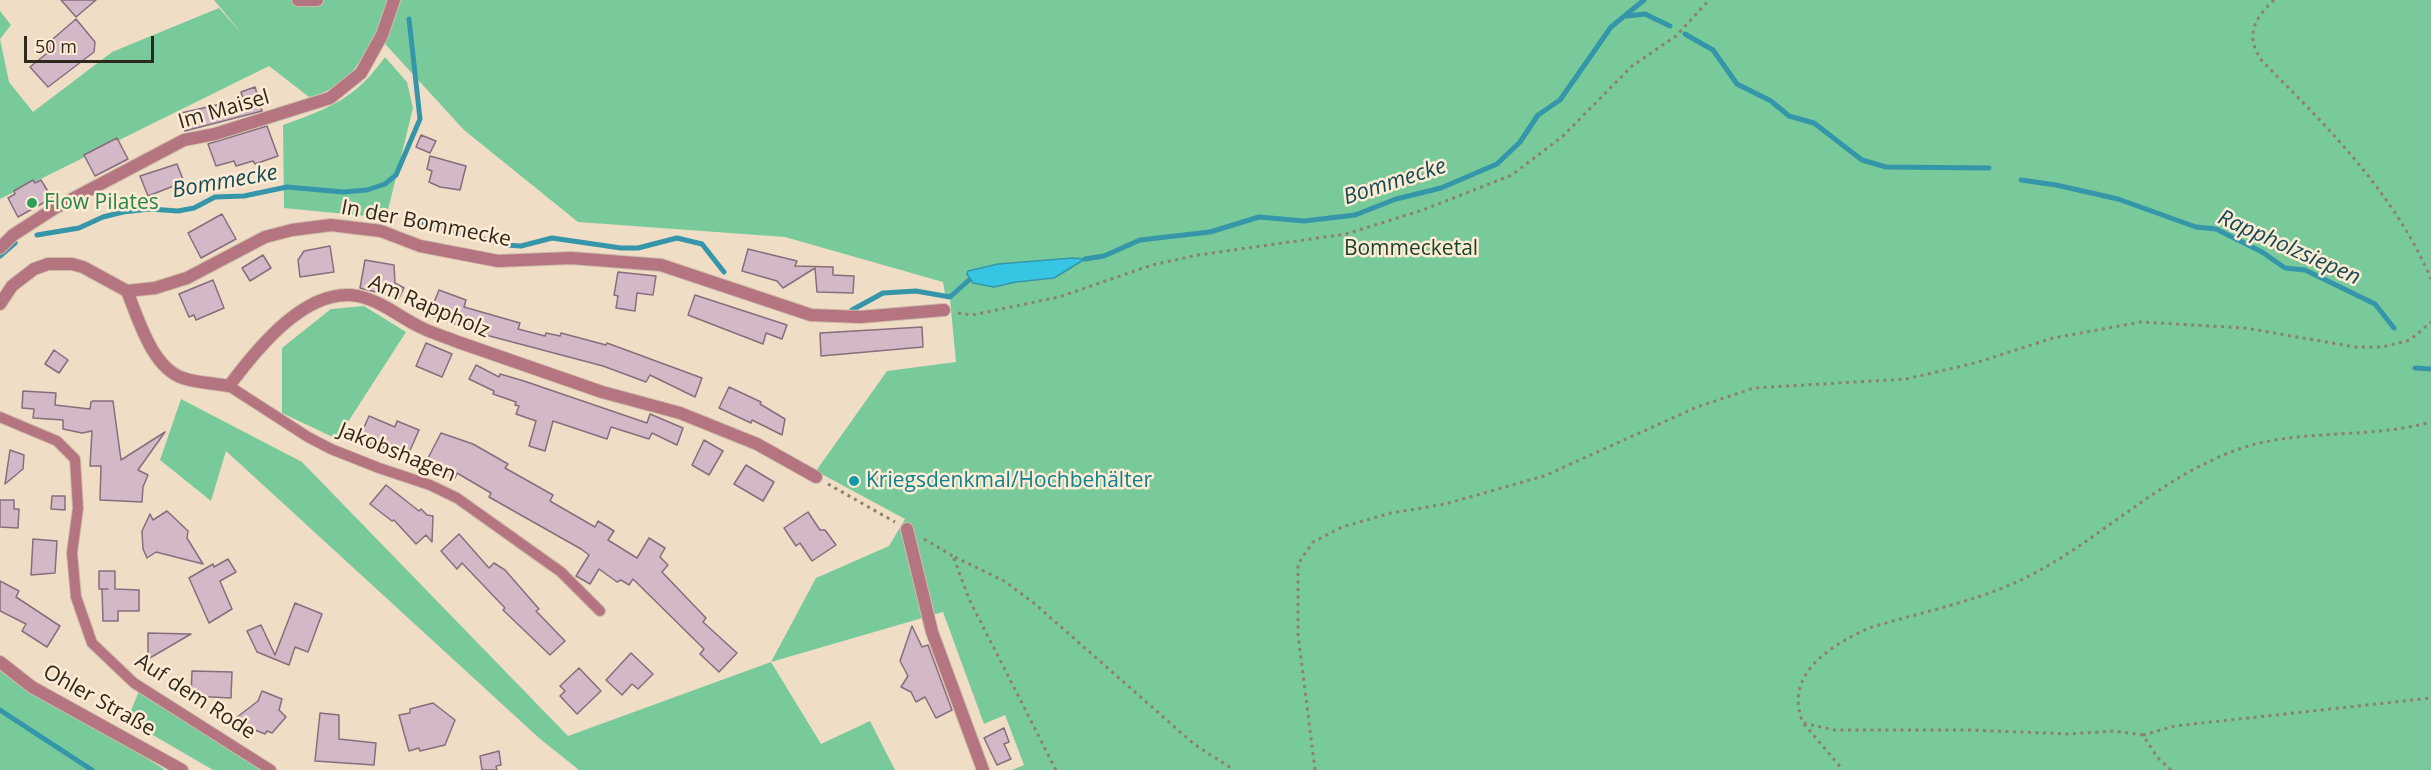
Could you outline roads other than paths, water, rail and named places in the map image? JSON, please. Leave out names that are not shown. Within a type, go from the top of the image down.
[{"type":"street","points":[[298,0],[317,0]]},
{"type":"street","name":"Im Maisel","points":[[0,248],[13,236],[55,208],[184,140],[214,134],[330,98],[361,73],[382,35],[394,0]]},
{"type":"street","name":"In der Bommecke","points":[[127,291],[155,288],[187,278],[265,237],[292,230],[331,225],[381,231],[420,246],[498,261],[571,258],[661,265],[811,315],[860,317],[944,310]]},
{"type":"street","points":[[0,304],[12,286],[34,269],[48,264],[72,264],[82,267],[127,291],[149,340],[171,372],[184,378],[229,386]]},
{"type":"street","name":"Am Rappholz","points":[[229,386],[280,327],[298,313],[324,300],[359,296],[420,327],[458,342],[713,426],[757,444],[816,477]]},
{"type":"street","points":[[907,530],[932,632],[983,770]]},
{"type":"street","name":"Ohler Straße","points":[[0,662],[32,687],[182,770]]},
{"type":"lane","name":"Jakobshagen","points":[[229,386],[308,437],[331,449],[430,484],[457,498],[561,572],[600,611]]},
{"type":"lane","name":"Auf dem Rode","points":[[0,417],[57,441],[75,459],[78,508],[72,553],[76,597],[92,643],[134,683],[271,770]]},
{"type":"water","points":[[1085,259],[1054,278],[994,287],[973,283],[967,274],[968,271],[998,264]]},
{"type":"waterway","name":"Bommecke","points":[[1085,259],[1104,256],[1140,240],[1210,232],[1259,217],[1304,221],[1355,215],[1396,199],[1441,188],[1497,164],[1520,142],[1538,115],[1560,100],[1611,27],[1644,0]]},
{"type":"waterway","name":"Rappholzsiepen","points":[[1627,16],[1645,14],[1670,26]]},
{"type":"waterway","name":"Bommecke","points":[[37,235],[79,228],[103,217],[123,212],[150,209],[178,211],[194,208],[215,197],[244,196],[287,187],[343,192],[367,190],[385,184],[396,175],[420,119],[409,19]]},
{"type":"waterway","name":"Rappholzsiepen","points":[[1685,34],[1713,50],[1737,84],[1771,101],[1789,116],[1814,123],[1862,160],[1886,167],[1989,168]]},
{"type":"waterway","name":"Rappholzsiepen","points":[[2021,180],[2056,185],[2118,199],[2196,227],[2216,229],[2262,252],[2285,268],[2305,270],[2375,304],[2394,328]]},
{"type":"waterway","name":"Bommecke","points":[[423,223],[505,245],[521,246],[552,238],[621,248],[638,248],[677,238],[702,244],[724,272]]},
{"type":"waterway","name":"Bommecke","points":[[0,256],[15,243]]},
{"type":"waterway","name":"Bommecke","points":[[852,310],[883,293],[916,291],[950,297],[969,280]]},
{"type":"waterway","name":"Rappholzsiepen","points":[[2415,368],[2431,369]]},
{"type":"waterway","name":"Bommecke","points":[[0,710],[92,770]]},
{"type":"place","name":"Flow Pilates","points":[[32,203]]},
{"type":"place","name":"Kriegsdenkmal/Hochbehälter","points":[[854,481]]},
{"type":"park label","name":"Bommecketal","points":[[1411,249]]}]
